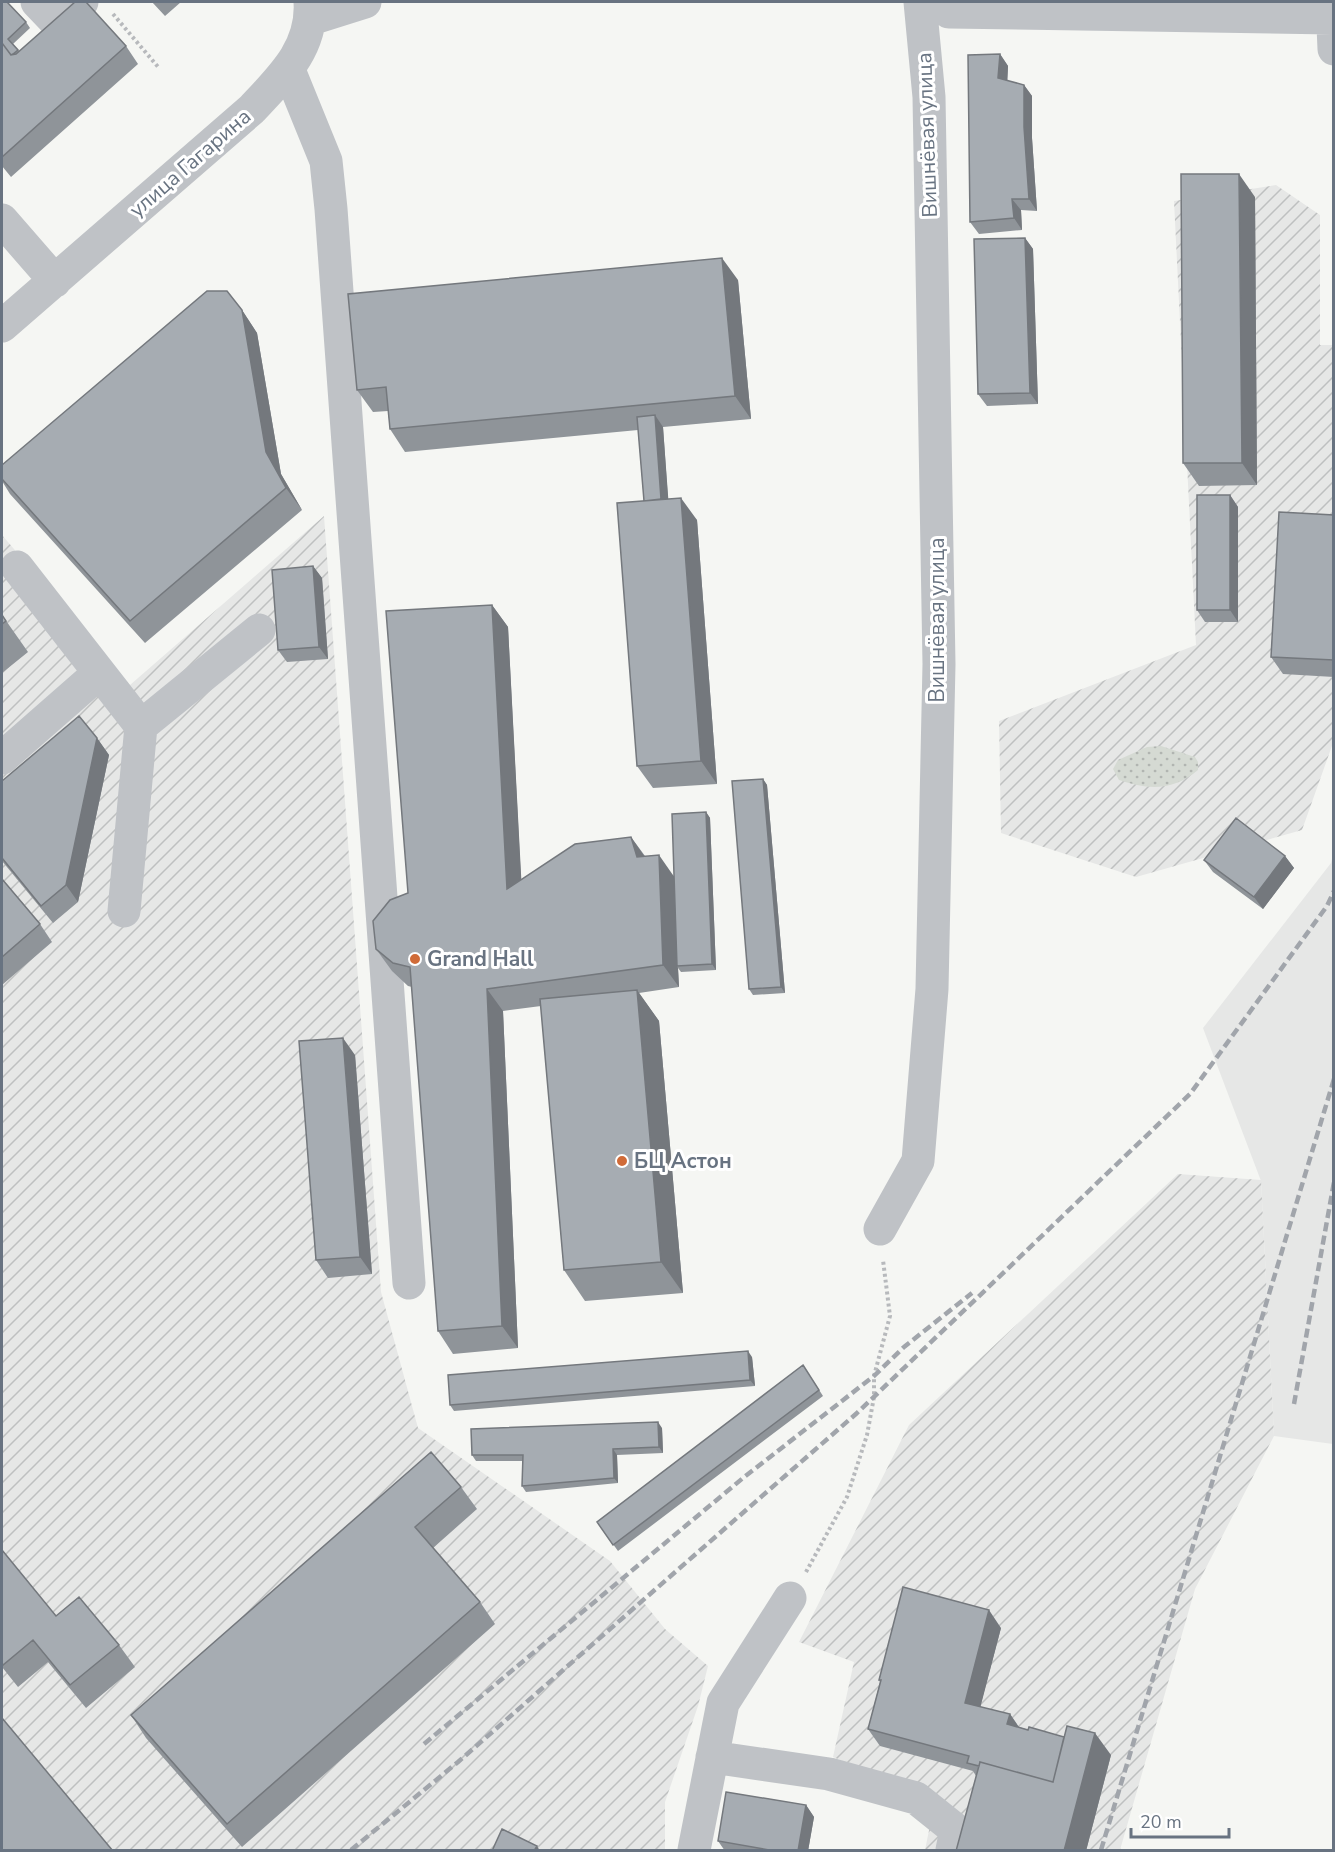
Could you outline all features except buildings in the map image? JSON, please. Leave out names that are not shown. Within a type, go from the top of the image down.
[{"type":"street","points":[[37,2],[58,24],[96,6]]},
{"type":"street","name":"улица Гагарина","points":[[2,326],[252,109],[289,70],[304,41],[311,10],[365,2]]},
{"type":"street","name":"Вишнёвая улица","points":[[880,1229],[918,1161],[932,989],[939,664],[928,97],[920,2]]},
{"type":"street","points":[[942,2],[949,12],[1332,23]]},
{"type":"street","points":[[289,70],[326,161],[330,199],[409,1283]]},
{"type":"street","points":[[2,220],[55,280]]},
{"type":"street","points":[[16,567],[141,726],[124,911]]},
{"type":"street","points":[[141,726],[259,630]]},
{"type":"street","points":[[2,758],[99,673]]},
{"type":"street","points":[[694,1851],[723,1703],[790,1598]]},
{"type":"street","points":[[712,1757],[829,1774],[916,1798],[956,1830],[952,1851]]},
{"type":"path","points":[[96,6],[159,68]]},
{"type":"path","points":[[790,1598],[846,1497],[867,1435],[874,1397],[874,1376],[890,1316],[880,1229]]},
{"type":"shaded area","points":[[1276,185],[1320,215],[1320,345],[1334,345],[1333,743],[1302,830],[1136,877],[1001,833],[999,721],[1196,645],[1174,201]]},
{"type":"shaded area","points":[[324,516],[381,1292],[418,1428],[610,1561],[665,1629],[708,1666],[698,1706],[665,1802],[665,1850],[2,1850],[2,535],[130,685]]},
{"type":"shaded area","points":[[1161,746],[1195,757],[1198,770],[1179,782],[1160,787],[1140,786],[1119,780],[1113,769],[1118,760],[1147,747]]},
{"type":"shaded area","points":[[1333,855],[1333,1444],[1274,1436],[1261,1181],[1203,1028],[1331,863]]},
{"type":"shaded area","points":[[1178,1174],[1261,1180],[1274,1436],[1195,1589],[1120,1850],[925,1850],[935,1801],[833,1757],[854,1662],[799,1642],[909,1425]]},
{"type":"railway","points":[[351,1850],[458,1762],[857,1413],[1190,1094],[1327,906],[1334,891]]},
{"type":"railway","points":[[1101,1850],[1334,1079]]},
{"type":"railway","points":[[1294,1404],[1334,1182]]},
{"type":"railway","points":[[424,1744],[743,1478],[874,1376],[904,1347],[972,1293]]},
{"type":"place","name":"Grand Hall","points":[[415,959]]},
{"type":"place","name":"БЦ Астон","points":[[622,1161]]}]
